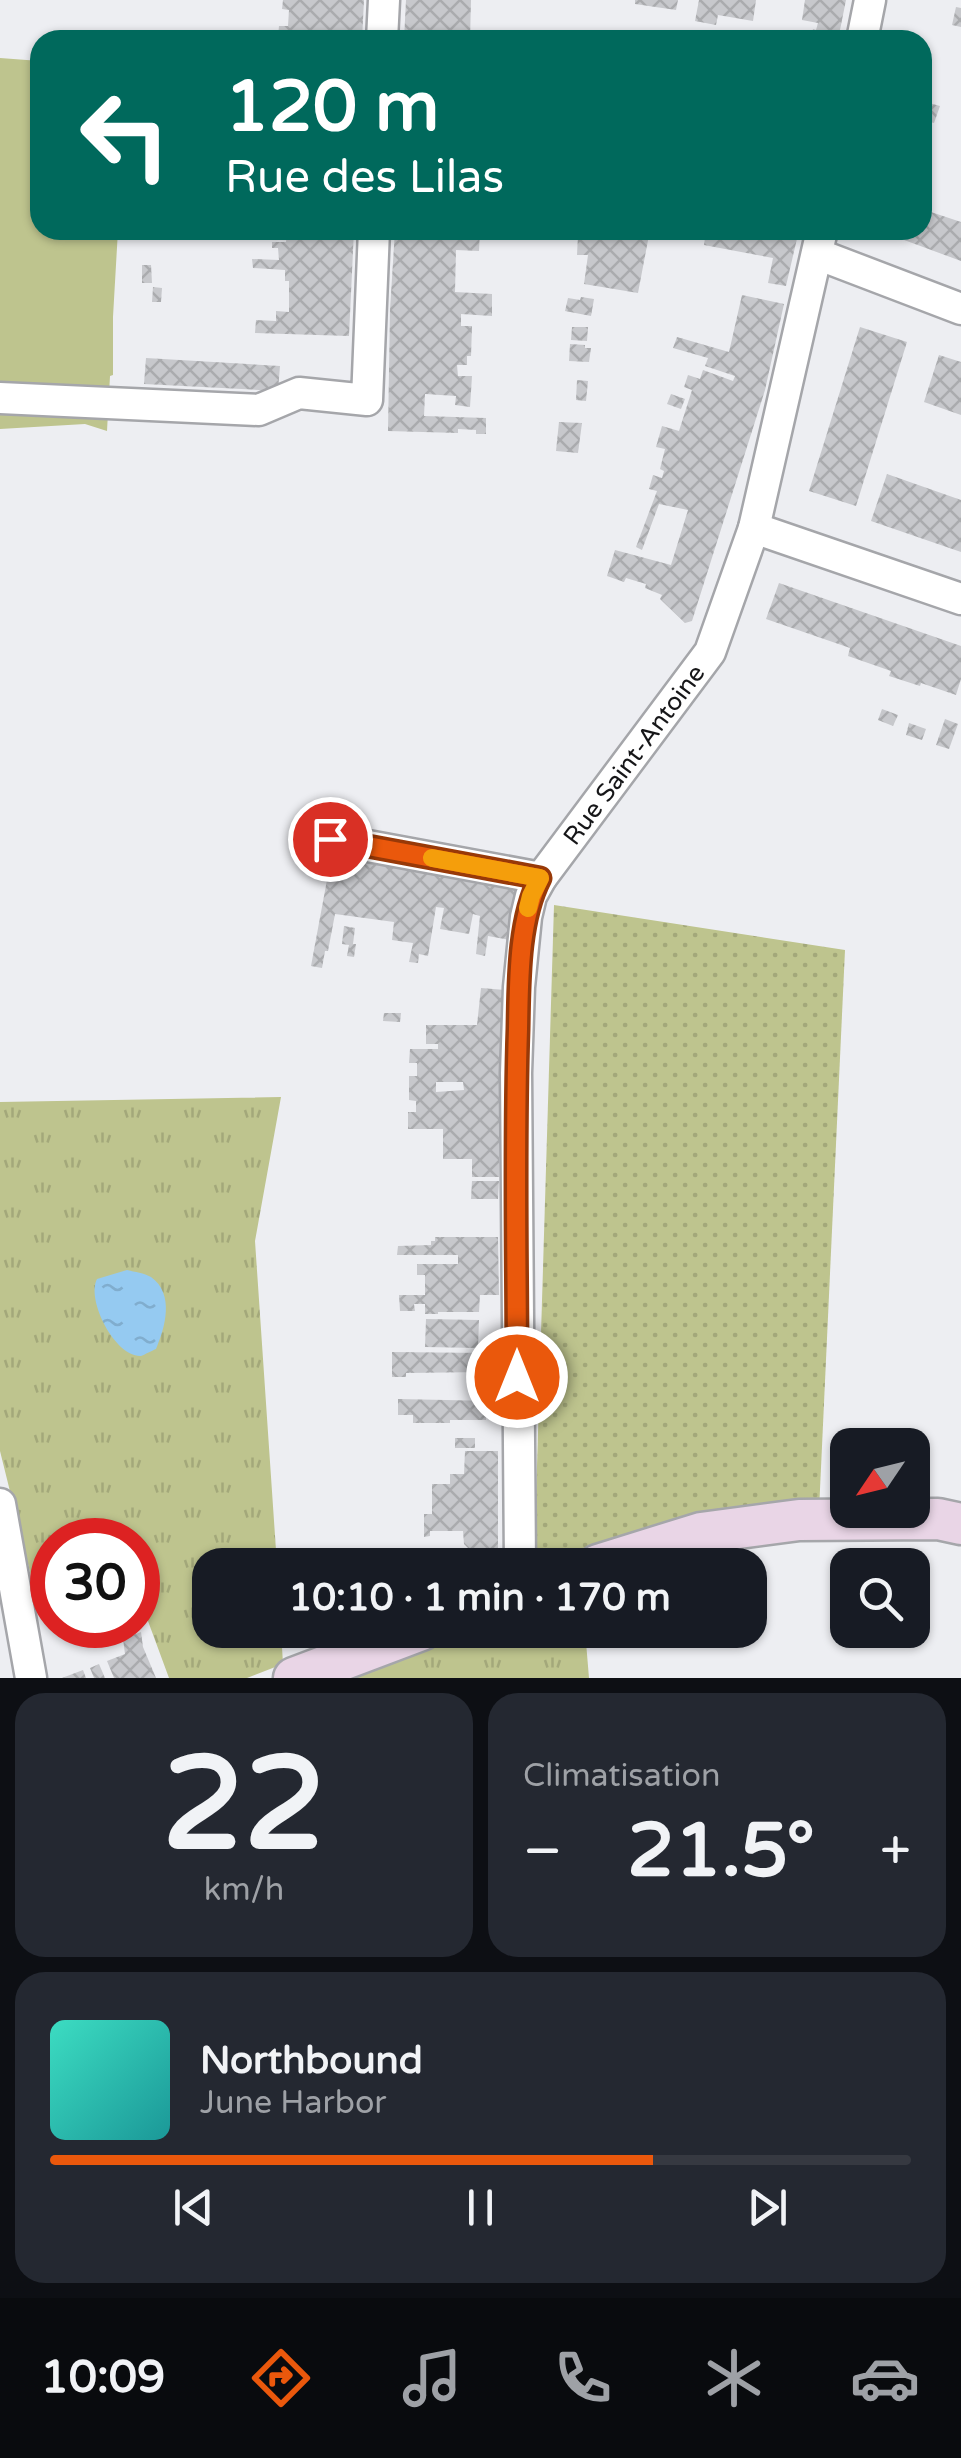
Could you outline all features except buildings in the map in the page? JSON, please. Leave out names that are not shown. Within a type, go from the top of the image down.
[{"type":"street","points":[[382,30],[384,0]]},
{"type":"street","points":[[864,30],[870,0]]},
{"type":"street","points":[[0,398],[259,410],[300,394],[367,400],[374,240]]},
{"type":"street","points":[[820,242],[961,309]]},
{"type":"street","name":"Rue Saint-Antoine","points":[[520,1548],[517,1056],[526,916],[540,878],[710,652],[754,528],[820,242]]},
{"type":"street","points":[[754,528],[961,599]]},
{"type":"street","points":[[330,839],[540,878]]},
{"type":"street","points":[[0,1504],[31,1678]]},
{"type":"street","points":[[653,1548],[701,1533],[783,1522],[938,1519],[961,1524]]},
{"type":"street","points":[[294,1678],[373,1648]]},
{"type":"green space","points":[[0,58],[30,60],[30,240],[117,240],[107,431],[85,424],[0,429]]},
{"type":"green space","points":[[554,905],[845,950],[819,1511],[656,1548],[535,1548]]},
{"type":"green space","points":[[281,1097],[255,1241],[276,1548],[192,1548],[192,1648],[282,1648],[283,1664],[247,1678],[169,1678],[158,1648],[160,1518],[30,1518],[30,1572],[0,1451],[0,1102]]},
{"type":"green space","points":[[432,1648],[586,1648],[589,1678],[355,1678]]},
{"type":"water","points":[[127,1270],[151,1277],[166,1302],[156,1349],[141,1356],[131,1354],[113,1338],[96,1300],[97,1279]]},
{"type":"slow traffic","points":[[432,858],[540,878],[528,908]]},
{"type":"route","points":[[330,839],[540,878],[526,916],[519,987],[517,1377]]}]
